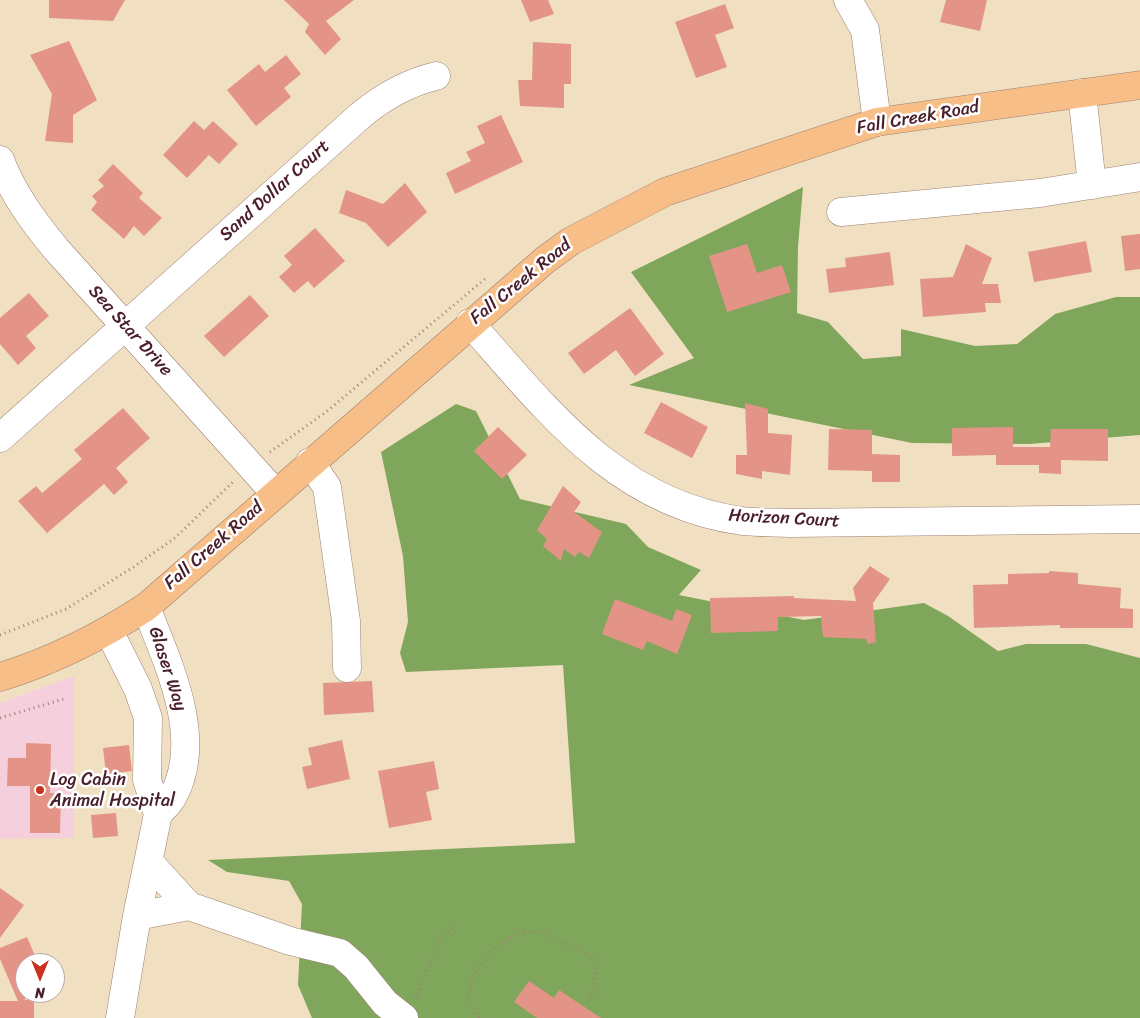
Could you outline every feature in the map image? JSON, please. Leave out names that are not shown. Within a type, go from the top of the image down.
[{"type":"main road","name":"Fall Creek Road","points":[[0,677],[23,670],[72,650],[109,631],[146,607],[470,322],[571,241],[619,215],[665,192],[877,122],[1140,85]]},
{"type":"street","points":[[848,0],[865,30],[877,122]]},
{"type":"street","name":"Sand Dollar Court","points":[[0,438],[361,114],[384,96],[418,81],[436,76]]},
{"type":"street","points":[[1082,93],[1092,185]]},
{"type":"street","name":"Sea Star Drive","points":[[0,160],[9,183],[30,216],[275,493]]},
{"type":"street","points":[[841,212],[1040,194],[1140,177]]},
{"type":"street","name":"Horizon Court","points":[[470,322],[549,413],[578,442],[641,487],[708,513],[742,521],[791,523],[1140,519]]},
{"type":"street","points":[[310,462],[327,487],[346,621],[347,668]]},
{"type":"street","name":"Glaser Way","points":[[146,607],[176,687],[183,717],[184,751],[180,781],[173,798],[158,814]]},
{"type":"street","name":"Glaser Way","points":[[109,631],[138,689],[148,718],[147,780],[158,814],[137,916],[120,1018]]},
{"type":"street","points":[[149,862],[189,906],[290,941],[340,953],[356,967],[384,1003],[408,1013]]},
{"type":"street","points":[[137,916],[189,906]]},
{"type":"path","points":[[0,718],[67,698]]},
{"type":"path","points":[[408,1013],[438,942],[458,923]]},
{"type":"path","points":[[479,1018],[468,999],[472,978],[493,948],[521,932],[541,933],[589,955],[596,967],[593,991],[586,1001]]},
{"type":"shaded area","points":[[74,676],[74,838],[0,839],[0,703]]},
{"type":"green space","points":[[803,187],[798,247],[797,313],[828,322],[863,359],[901,356],[901,329],[975,346],[1017,344],[1055,314],[1116,297],[1140,297],[1140,435],[1029,444],[912,443],[629,385],[694,358],[631,272]]},
{"type":"green space","points":[[456,404],[476,411],[520,499],[626,524],[648,547],[701,570],[679,595],[804,620],[924,603],[948,616],[998,651],[1026,644],[1086,644],[1140,658],[1140,1018],[312,1018],[298,985],[302,904],[289,881],[227,872],[208,860],[575,843],[563,665],[406,672],[400,653],[408,622],[403,556],[381,452]]},
{"type":"building","points":[[49,0],[125,0],[113,21],[49,18]]},
{"type":"building","points":[[284,0],[354,0],[326,21],[341,39],[325,55],[305,32],[309,24]]},
{"type":"building","points":[[521,0],[548,0],[554,14],[530,22]]},
{"type":"building","points":[[946,0],[987,0],[980,31],[940,22]]},
{"type":"building","points":[[725,4],[734,28],[715,35],[727,67],[696,78],[675,22]]},
{"type":"building","points":[[69,41],[97,100],[73,115],[73,143],[45,141],[52,94],[30,55]]},
{"type":"building","points":[[533,42],[571,44],[571,84],[564,84],[564,108],[520,106],[518,80],[532,80]]},
{"type":"building","points":[[286,55],[301,74],[284,88],[291,97],[256,126],[227,90],[259,64],[265,72]]},
{"type":"building","points":[[501,115],[523,162],[455,194],[446,173],[471,161],[466,152],[485,143],[477,126]]},
{"type":"building","points":[[194,121],[204,130],[213,121],[238,144],[219,164],[209,155],[187,178],[163,155]]},
{"type":"building","points":[[113,164],[143,193],[139,198],[162,218],[144,236],[134,226],[124,239],[91,210],[97,202],[92,196],[104,186],[98,180]]},
{"type":"building","points":[[405,183],[427,212],[388,247],[366,223],[339,213],[346,190],[383,204]]},
{"type":"building","points":[[315,228],[345,261],[314,288],[308,281],[294,293],[279,277],[292,265],[284,256]]},
{"type":"building","points":[[1140,234],[1140,269],[1125,271],[1121,236]]},
{"type":"building","points":[[1086,241],[1092,272],[1034,282],[1028,252]]},
{"type":"building","points":[[747,244],[757,273],[782,265],[791,292],[727,312],[709,256]]},
{"type":"building","points":[[966,244],[992,258],[982,284],[998,284],[1001,303],[985,303],[986,312],[923,317],[920,279],[953,277]]},
{"type":"building","points":[[890,252],[894,285],[829,293],[826,269],[846,267],[845,258]]},
{"type":"building","points":[[29,293],[49,316],[26,336],[36,348],[18,365],[0,344],[0,318]]},
{"type":"building","points":[[250,295],[269,316],[224,357],[204,336]]},
{"type":"building","points":[[630,308],[664,354],[635,376],[616,350],[584,374],[568,353]]},
{"type":"building","points":[[661,402],[708,427],[692,458],[644,433]]},
{"type":"building","points":[[745,403],[768,409],[768,433],[792,435],[790,475],[762,471],[762,479],[736,474],[736,455],[747,455]]},
{"type":"building","points":[[123,408],[150,438],[116,468],[128,482],[114,495],[104,484],[47,533],[18,501],[36,486],[42,493],[82,459],[74,450]]},
{"type":"building","points":[[498,427],[527,455],[502,479],[474,451]]},
{"type":"building","points":[[1013,427],[1013,447],[1050,447],[1051,429],[1108,429],[1108,461],[1061,460],[1061,474],[1039,473],[1039,465],[996,465],[996,455],[952,456],[952,428]]},
{"type":"building","points":[[829,429],[872,430],[872,454],[900,455],[900,482],[872,482],[872,471],[828,470]]},
{"type":"building","points":[[563,486],[581,502],[574,512],[602,532],[589,558],[579,552],[575,557],[564,549],[561,561],[543,546],[547,539],[537,530]]},
{"type":"building","points":[[870,566],[890,579],[873,603],[876,642],[868,644],[866,639],[823,637],[821,616],[778,617],[778,631],[711,633],[710,598],[794,596],[794,598],[856,601],[853,588]]},
{"type":"building","points":[[1049,571],[1078,573],[1078,584],[1121,588],[1120,608],[1133,609],[1133,628],[1060,628],[1060,625],[974,628],[973,585],[1008,584],[1008,574],[1049,573]]},
{"type":"building","points":[[615,599],[672,621],[676,609],[692,615],[677,654],[647,641],[643,650],[602,634]]},
{"type":"building","points":[[372,681],[374,712],[324,715],[323,683]]},
{"type":"building","points":[[342,740],[350,779],[307,789],[302,767],[312,765],[308,748]]},
{"type":"building","name":"Log Cabin Animal Hospital","points":[[26,743],[51,744],[50,793],[61,793],[60,833],[30,833],[30,786],[7,786],[8,758],[26,758]]},
{"type":"building","points":[[129,745],[132,771],[106,774],[103,748]]},
{"type":"building","points":[[434,761],[439,789],[426,792],[432,820],[389,828],[378,771]]},
{"type":"building","points":[[116,813],[118,836],[93,838],[91,815]]},
{"type":"building","points":[[0,888],[24,905],[0,938]]},
{"type":"building","points":[[27,937],[34,953],[15,953],[15,994],[0,959],[0,948]]},
{"type":"building","points":[[529,981],[554,998],[559,990],[601,1018],[537,1018],[514,1002]]},
{"type":"building","points":[[0,1001],[34,1003],[34,1018],[0,1018]]},
{"type":"place","name":"Log Cabin Animal Hospital","points":[[40,790]]}]
